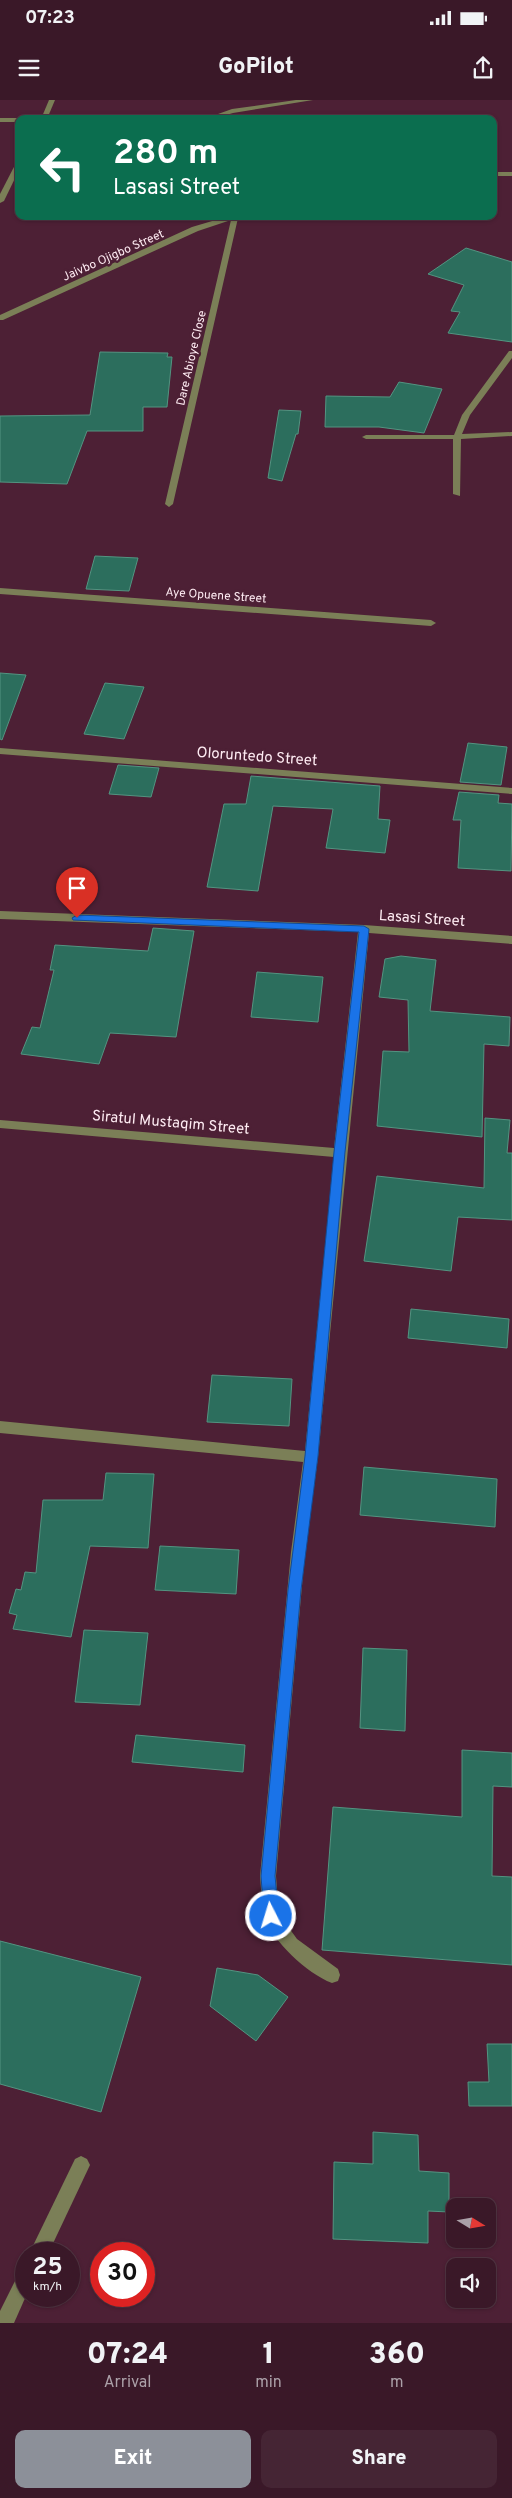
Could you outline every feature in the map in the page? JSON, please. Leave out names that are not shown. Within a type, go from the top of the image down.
[{"type":"street","points":[[46,115],[52,100]]},
{"type":"street","points":[[220,115],[232,111],[310,100]]},
{"type":"street","points":[[0,120],[15,120]]},
{"type":"street","points":[[0,201],[15,172]]},
{"type":"street","points":[[497,174],[512,174]]},
{"type":"street","name":"Jaivbo Ojigbo Street","points":[[0,318],[196,226],[223,220]]},
{"type":"street","name":"Dare Abioye Close","points":[[169,504],[235,220]]},
{"type":"street","points":[[457,494],[458,437],[466,415],[512,353]]},
{"type":"street","points":[[366,437],[458,437],[512,434]]},
{"type":"street","name":"Aye Opuene Street","points":[[0,591],[431,623]]},
{"type":"street","name":"Oloruntedo Street","points":[[0,751],[512,791]]},
{"type":"street","name":"Lasasi Street","points":[[0,915],[364,929],[512,940]]},
{"type":"street","points":[[332,1974],[291,1945],[271,1916],[268,1876],[298,1552],[311,1456],[340,1152],[364,929]]},
{"type":"street","name":"Siratul Mustaqim Street","points":[[0,1124],[340,1152]]},
{"type":"street","points":[[0,1427],[311,1456]]},
{"type":"street","points":[[44,2242],[82,2165]]},
{"type":"street","points":[[4,2323],[15,2300]]},
{"type":"building","points":[[466,248],[512,262],[512,342],[448,333],[460,312],[451,311],[464,285],[428,274]]},
{"type":"building","points":[[100,352],[168,353],[167,357],[172,357],[167,407],[143,407],[143,431],[87,431],[67,484],[0,482],[0,416],[90,415]]},
{"type":"building","points":[[399,382],[442,389],[424,433],[379,427],[325,427],[326,396],[390,397]]},
{"type":"building","points":[[279,410],[301,411],[298,434],[296,434],[282,481],[268,478]]},
{"type":"building","points":[[95,556],[138,558],[129,591],[86,589]]},
{"type":"building","points":[[0,673],[26,675],[2,740],[0,739]]},
{"type":"building","points":[[105,683],[144,687],[124,739],[84,734]]},
{"type":"building","points":[[468,743],[507,747],[501,785],[460,782]]},
{"type":"building","points":[[118,765],[159,768],[151,797],[109,794]]},
{"type":"building","points":[[251,776],[380,786],[378,819],[390,820],[385,853],[326,848],[333,809],[273,806],[258,891],[207,887],[224,804],[246,804]]},
{"type":"building","points":[[459,792],[499,795],[498,803],[512,804],[511,871],[458,868],[461,820],[453,820]]},
{"type":"building","points":[[153,928],[194,931],[176,1037],[110,1033],[99,1064],[21,1054],[32,1027],[40,1028],[54,970],[50,970],[55,945],[148,951]]},
{"type":"building","points":[[401,956],[436,960],[430,1011],[510,1017],[509,1046],[484,1044],[482,1137],[377,1126],[383,1051],[409,1052],[408,1000],[379,997],[385,959]]},
{"type":"building","points":[[257,972],[323,977],[318,1022],[251,1017]]},
{"type":"building","points":[[485,1118],[510,1120],[507,1153],[512,1153],[512,1220],[458,1217],[451,1271],[364,1261],[377,1176],[484,1188]]},
{"type":"building","points":[[411,1309],[509,1319],[507,1348],[408,1338]]},
{"type":"building","points":[[212,1375],[292,1379],[289,1426],[207,1422]]},
{"type":"building","points":[[364,1467],[497,1479],[495,1527],[360,1515]]},
{"type":"building","points":[[106,1473],[154,1474],[148,1548],[90,1546],[71,1637],[13,1629],[17,1615],[9,1613],[16,1589],[21,1590],[25,1572],[36,1573],[43,1500],[103,1500]]},
{"type":"building","points":[[160,1546],[239,1550],[236,1594],[155,1590]]},
{"type":"building","points":[[84,1630],[148,1633],[140,1705],[75,1702]]},
{"type":"building","points":[[363,1648],[407,1650],[405,1731],[360,1728]]},
{"type":"building","points":[[136,1735],[245,1745],[243,1772],[132,1762]]},
{"type":"building","points":[[462,1750],[512,1753],[512,1787],[493,1786],[492,1876],[512,1877],[512,1965],[322,1950],[333,1807],[462,1817]]},
{"type":"building","points":[[0,1941],[141,1977],[101,2112],[0,2084]]},
{"type":"building","points":[[217,1968],[258,1975],[288,1997],[256,2041],[210,2006]]},
{"type":"building","points":[[487,2044],[512,2044],[512,2106],[469,2106],[468,2082],[489,2082]]},
{"type":"building","points":[[373,2132],[418,2135],[419,2171],[449,2173],[449,2198],[446,2198],[446,2212],[428,2211],[428,2243],[333,2239],[334,2162],[373,2164]]},
{"type":"route","points":[[77,918],[364,929],[340,1152],[311,1456],[294,1590],[268,1876],[271,1916]]}]
